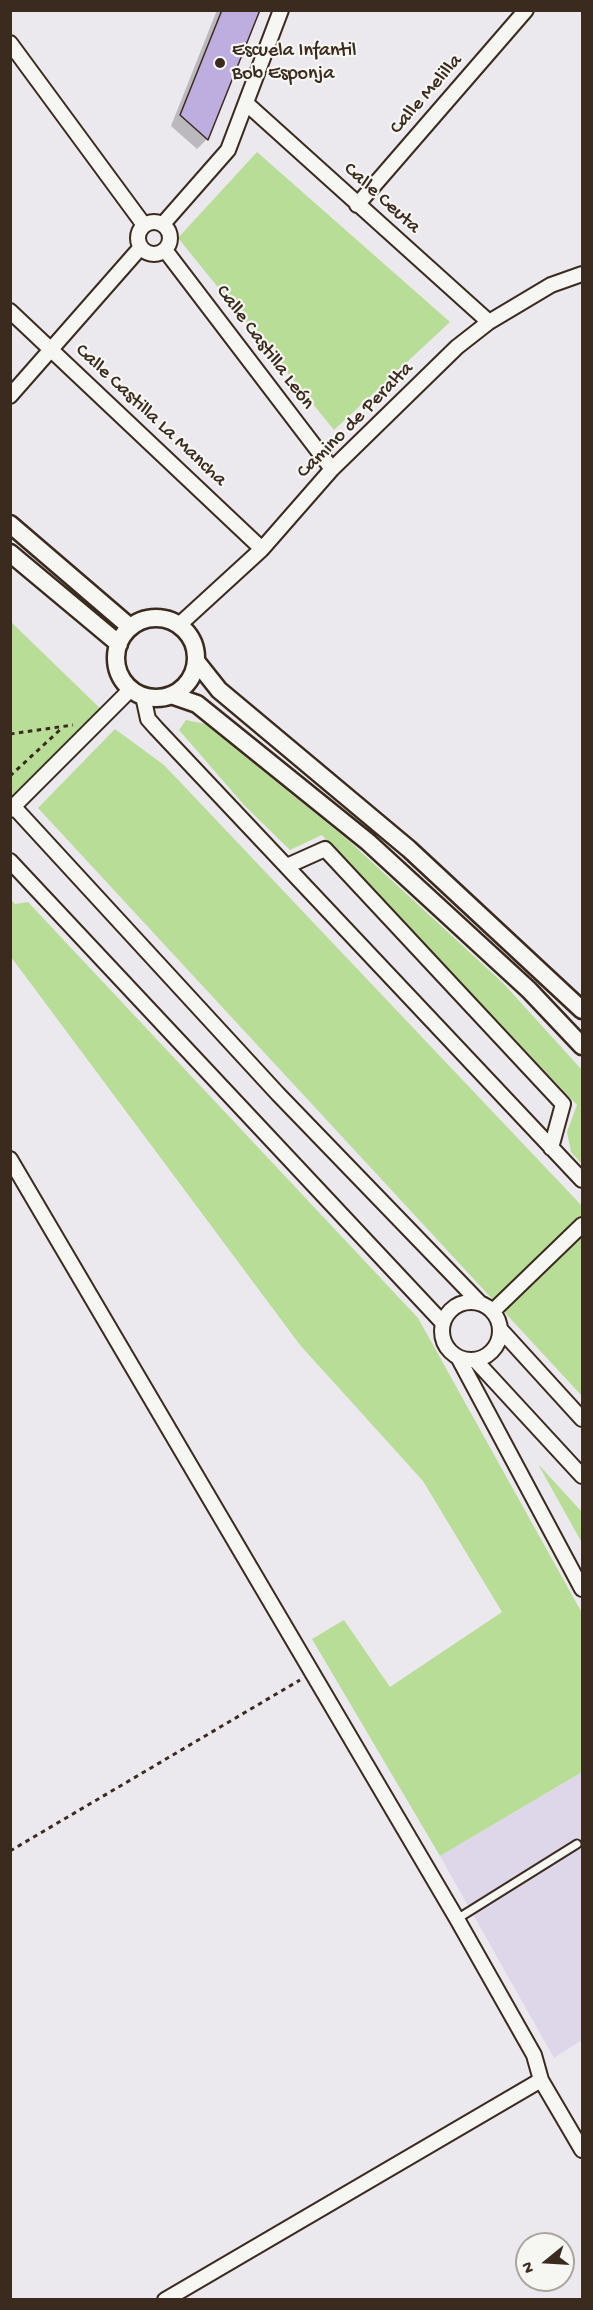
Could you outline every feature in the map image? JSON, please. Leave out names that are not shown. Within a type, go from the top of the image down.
[{"type":"street","points":[[163,224],[228,150],[248,104],[281,10]]},
{"type":"street","name":"Calle Melilla","points":[[357,205],[526,10]]},
{"type":"street","points":[[10,43],[144,225]]},
{"type":"street","name":"Calle Ceuta","points":[[248,104],[489,322]]},
{"type":"street","points":[[152,222],[163,224],[170,234],[165,250],[150,254],[141,248],[138,234],[144,225],[152,222]]},
{"type":"street","points":[[10,396],[141,248]]},
{"type":"street","name":"Calle Castilla León","points":[[165,250],[332,469]]},
{"type":"street","name":"Camino de Peralta","points":[[179,625],[262,549],[332,469],[457,347],[489,322],[551,285],[582,274]]},
{"type":"street","name":"Calle Castilla La Mancha","points":[[10,311],[262,549]]},
{"type":"street","points":[[10,524],[130,627]]},
{"type":"street","points":[[10,553],[118,644]]},
{"type":"street","points":[[582,1180],[148,719],[137,693],[117,669],[118,644],[130,627],[154,618],[167,619],[179,625],[189,635],[195,647],[196,661],[189,682],[171,695],[162,698],[137,693],[106,714],[12,809],[278,1094],[479,1302],[492,1311],[500,1329],[582,1419]]},
{"type":"street","points":[[196,661],[219,690],[408,849],[582,1010]]},
{"type":"street","points":[[171,695],[197,704],[368,842],[529,990],[582,1046]]},
{"type":"street","points":[[287,866],[325,849],[562,1104],[551,1148]]},
{"type":"street","points":[[10,861],[442,1322],[443,1342],[458,1358],[582,1589]]},
{"type":"street","points":[[10,1159],[457,1919],[534,2055],[541,2080],[582,2150]]},
{"type":"street","points":[[492,1311],[582,1225]]},
{"type":"street","points":[[442,1322],[455,1306],[464,1302],[479,1302]]},
{"type":"street","points":[[458,1358],[475,1360],[490,1354],[496,1346],[500,1329]]},
{"type":"street","points":[[475,1360],[582,1476]]},
{"type":"street","points":[[165,2300],[541,2080]]},
{"type":"lane","points":[[457,1919],[577,1844]]},
{"type":"path","points":[[10,734],[62,728],[106,714]]},
{"type":"path","points":[[10,776],[62,728]]},
{"type":"path","points":[[10,1851],[312,1673]]},
{"type":"shaded area","points":[[582,1772],[582,2040],[554,2058],[440,1856]]},
{"type":"green space","points":[[257,152],[450,322],[334,430],[178,238]]},
{"type":"green space","points":[[10,621],[106,714],[10,811]]},
{"type":"green space","points":[[186,720],[205,724],[348,840],[503,983],[582,1070],[582,1164],[571,1152],[567,1132],[577,1105],[322,835],[290,850],[244,805],[179,730]]},
{"type":"green space","points":[[115,729],[164,765],[582,1206],[582,1396],[38,808]]},
{"type":"green space","points":[[11,900],[15,904],[28,902],[418,1318],[582,1613],[582,1772],[440,1856],[312,1639],[344,1620],[390,1687],[502,1612],[423,1481],[300,1345],[11,957]]},
{"type":"green space","points":[[538,1464],[582,1512],[582,1543]]},
{"type":"building","name":"Escuela Infantil Bob Esponja","points":[[222,10],[260,10],[208,140],[180,115]]},
{"type":"place","name":"Escuela Infantil Bob Esponja","points":[[220,63]]}]
